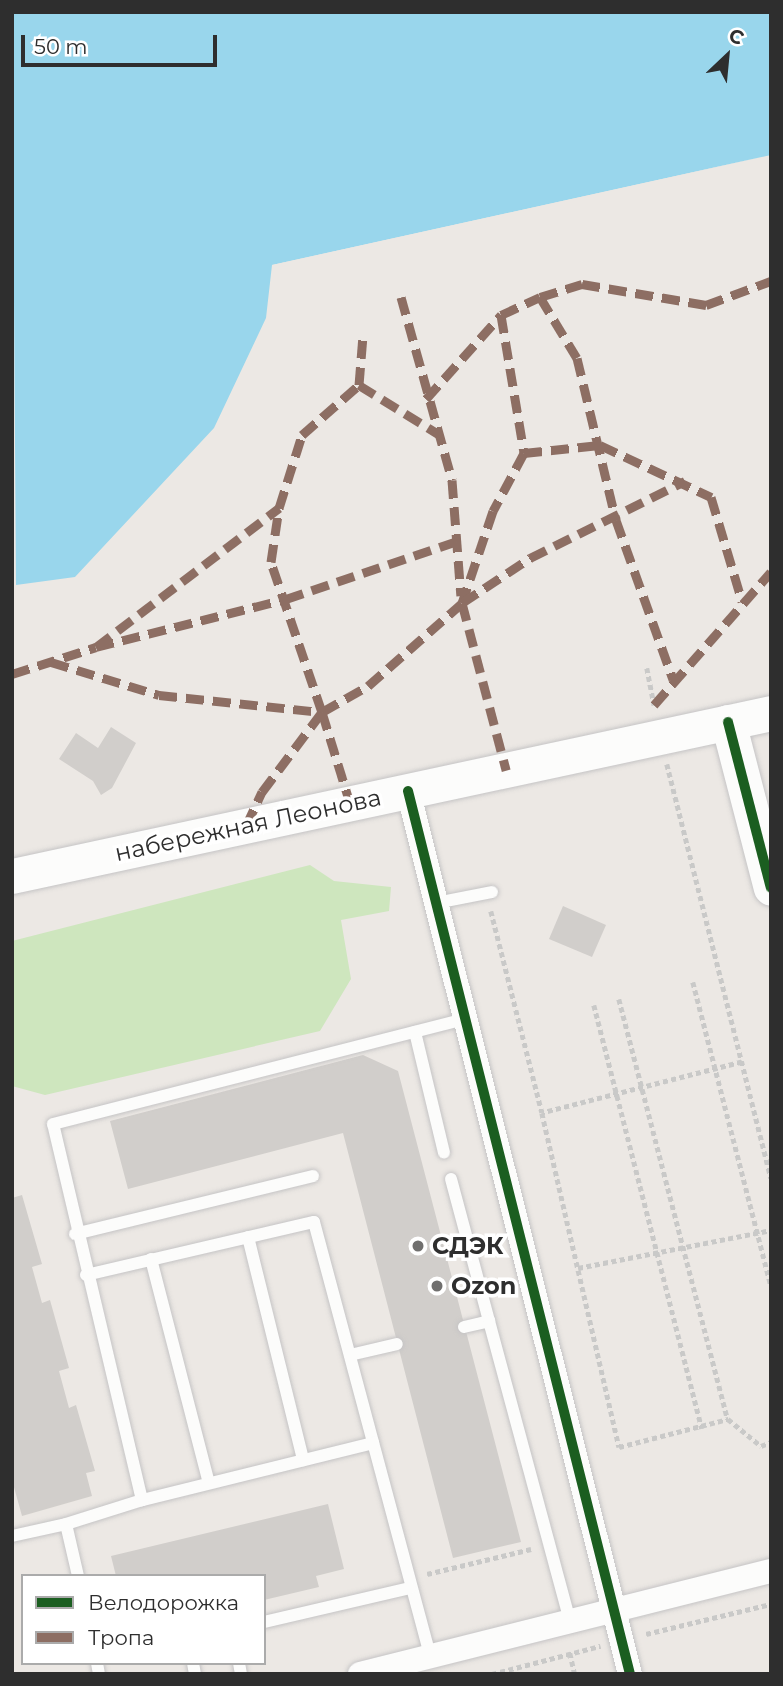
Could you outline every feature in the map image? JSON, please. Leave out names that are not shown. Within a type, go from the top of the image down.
[{"type":"main road","name":"набережная Леонова","points":[[12,876],[771,713]]},
{"type":"main road","points":[[729,722],[771,888]]},
{"type":"street","points":[[408,791],[630,1674]]},
{"type":"street","points":[[360,1674],[771,1571]]},
{"type":"lane","points":[[436,904],[489,893]]},
{"type":"lane","points":[[142,1500],[75,1234],[53,1124],[466,1019]]},
{"type":"lane","points":[[415,1032],[444,1153]]},
{"type":"lane","points":[[75,1234],[313,1177]]},
{"type":"lane","points":[[451,1179],[570,1622]]},
{"type":"lane","points":[[86,1275],[314,1222],[429,1656]]},
{"type":"lane","points":[[248,1237],[303,1460]]},
{"type":"lane","points":[[151,1259],[209,1483]]},
{"type":"lane","points":[[464,1327],[489,1321]]},
{"type":"lane","points":[[350,1356],[397,1343]]},
{"type":"lane","points":[[12,1536],[66,1524],[142,1500],[373,1443]]},
{"type":"lane","points":[[66,1524],[78,1574]]},
{"type":"lane","points":[[266,1621],[408,1584]]},
{"type":"path","points":[[647,667],[654,705]]},
{"type":"path","points":[[664,753],[771,1178]]},
{"type":"path","points":[[489,893],[619,1447],[702,1428],[728,1419]]},
{"type":"path","points":[[693,982],[771,1286]]},
{"type":"path","points":[[620,999],[640,1088],[728,1419],[761,1446],[771,1442]]},
{"type":"path","points":[[594,1005],[702,1428]]},
{"type":"path","points":[[542,1113],[741,1062]]},
{"type":"path","points":[[578,1268],[771,1230]]},
{"type":"path","points":[[408,1584],[549,1544]]},
{"type":"path","points":[[570,1653],[575,1674]]},
{"type":"green space","points":[[310,865],[334,881],[391,887],[389,911],[341,920],[351,979],[320,1031],[45,1095],[12,1086],[12,941]]},
{"type":"water","points":[[12,12],[771,12],[771,155],[272,265],[266,318],[214,428],[75,577],[16,585]]},
{"type":"pier","points":[[771,155],[275,268],[273,275],[272,265]]},
{"type":"building","points":[[111,727],[136,743],[112,788],[101,795],[93,781],[59,759],[76,733],[98,748]]},
{"type":"building","points":[[563,906],[606,925],[592,957],[549,939]]},
{"type":"building","points":[[363,1055],[398,1071],[521,1542],[453,1558],[343,1133],[128,1189],[110,1121]]},
{"type":"building","points":[[22,1195],[42,1264],[32,1267],[42,1303],[50,1300],[69,1368],[59,1371],[69,1408],[76,1405],[95,1471],[86,1473],[92,1496],[22,1516],[12,1480],[12,1198]]},
{"type":"building","points":[[328,1504],[344,1569],[316,1576],[319,1587],[266,1600],[266,1574],[116,1574],[111,1556]]},
{"type":"marked path","points":[[426,399],[501,315],[540,297],[582,284],[706,305],[771,281]]},
{"type":"marked path","points":[[401,297],[452,480],[461,596]]},
{"type":"marked path","points":[[540,297],[577,358],[616,520],[673,679]]},
{"type":"marked path","points":[[501,315],[524,453],[493,511],[462,603],[506,770]]},
{"type":"marked path","points":[[359,385],[363,335]]},
{"type":"marked path","points":[[246,826],[262,792],[322,712],[271,562],[279,508],[302,435],[359,385],[440,435]]},
{"type":"marked path","points":[[524,453],[600,445],[711,497],[742,601]]},
{"type":"marked path","points":[[51,662],[159,695],[322,712],[368,686],[462,603],[530,558],[685,481]]},
{"type":"marked path","points":[[12,674],[96,647],[279,508]]},
{"type":"marked path","points":[[96,647],[286,599],[457,541]]},
{"type":"marked path","points":[[654,705],[771,572]]},
{"type":"marked path","points":[[322,712],[350,803]]},
{"type":"cycle path","points":[[728,722],[771,888]]},
{"type":"cycle path","points":[[408,791],[630,1674]]},
{"type":"place","name":"СДЭК","points":[[418,1246]]},
{"type":"place","name":"Ozon","points":[[437,1286]]}]
